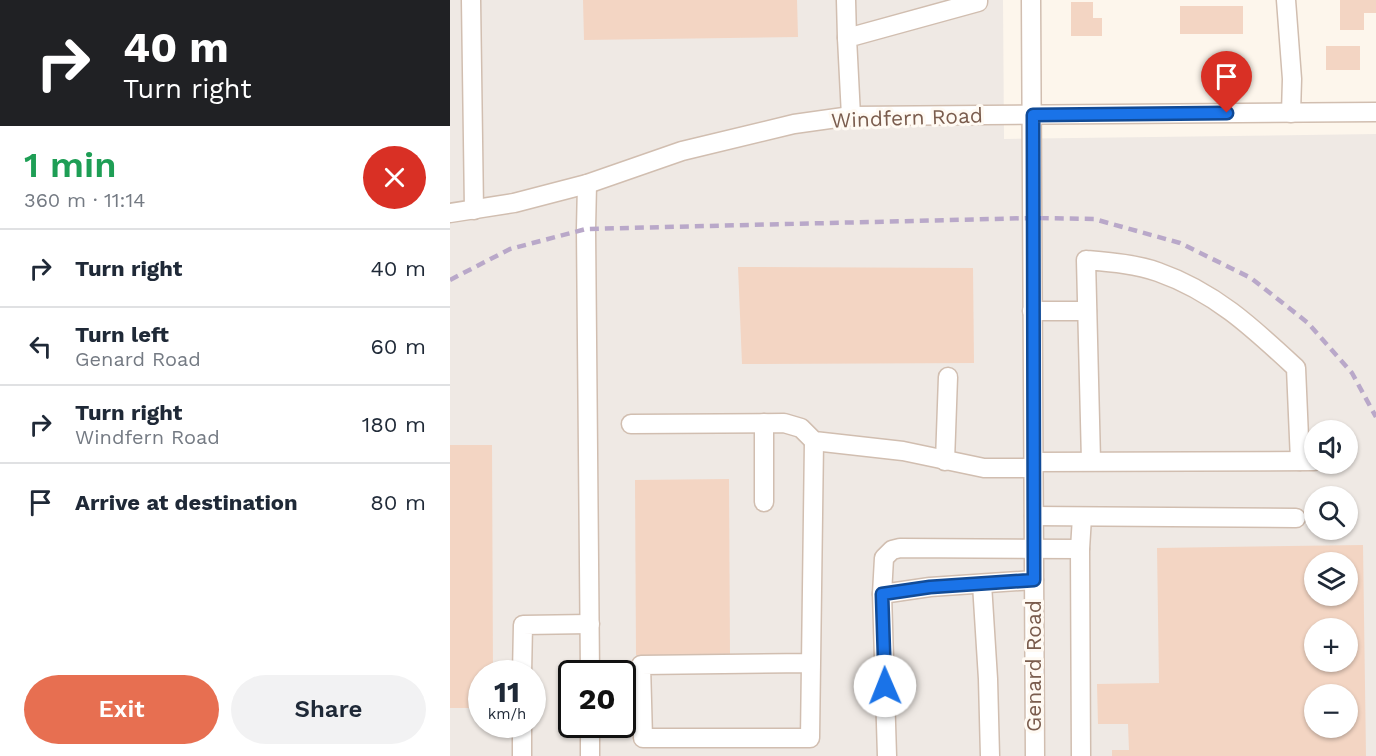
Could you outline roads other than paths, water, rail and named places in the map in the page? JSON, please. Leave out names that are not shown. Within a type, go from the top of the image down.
[{"type":"street","points":[[471,0],[474,210]]},
{"type":"street","points":[[846,0],[851,116]]},
{"type":"street","points":[[847,38],[978,2],[978,0]]},
{"type":"street","name":"Genard Road","points":[[1031,0],[1035,756]]},
{"type":"street","points":[[1287,0],[1292,79],[1291,113]]},
{"type":"street","name":"Windfern Road","points":[[450,213],[514,203],[587,184],[682,151],[794,124],[851,116],[1376,112]]},
{"type":"street","points":[[587,184],[590,660]]},
{"type":"street","points":[[1091,461],[1086,260],[1111,262],[1157,271],[1205,292],[1250,325],[1296,368],[1304,436]]},
{"type":"street","points":[[1032,311],[1087,311]]},
{"type":"street","points":[[945,461],[948,377]]},
{"type":"street","points":[[764,423],[764,502]]},
{"type":"street","points":[[631,424],[784,423],[801,428],[814,441],[903,451],[984,468],[1091,461],[1304,461]]},
{"type":"street","points":[[811,663],[641,665],[643,738],[810,738],[814,441]]},
{"type":"street","points":[[1034,516],[1296,518]]},
{"type":"street","points":[[1081,756],[1080,549],[1082,517]]},
{"type":"street","points":[[887,756],[882,594],[884,558],[891,550],[900,548],[1080,549]]},
{"type":"street","points":[[882,594],[930,587],[1034,580]]},
{"type":"street","points":[[982,584],[990,756]]},
{"type":"street","points":[[522,660],[523,625],[590,624]]},
{"type":"street","points":[[522,738],[522,756]]},
{"type":"street","points":[[590,738],[590,756]]},
{"type":"railway","points":[[450,280],[510,249],[586,229],[1032,218],[1094,219],[1180,243],[1251,278],[1308,323],[1352,373],[1376,417]]}]
